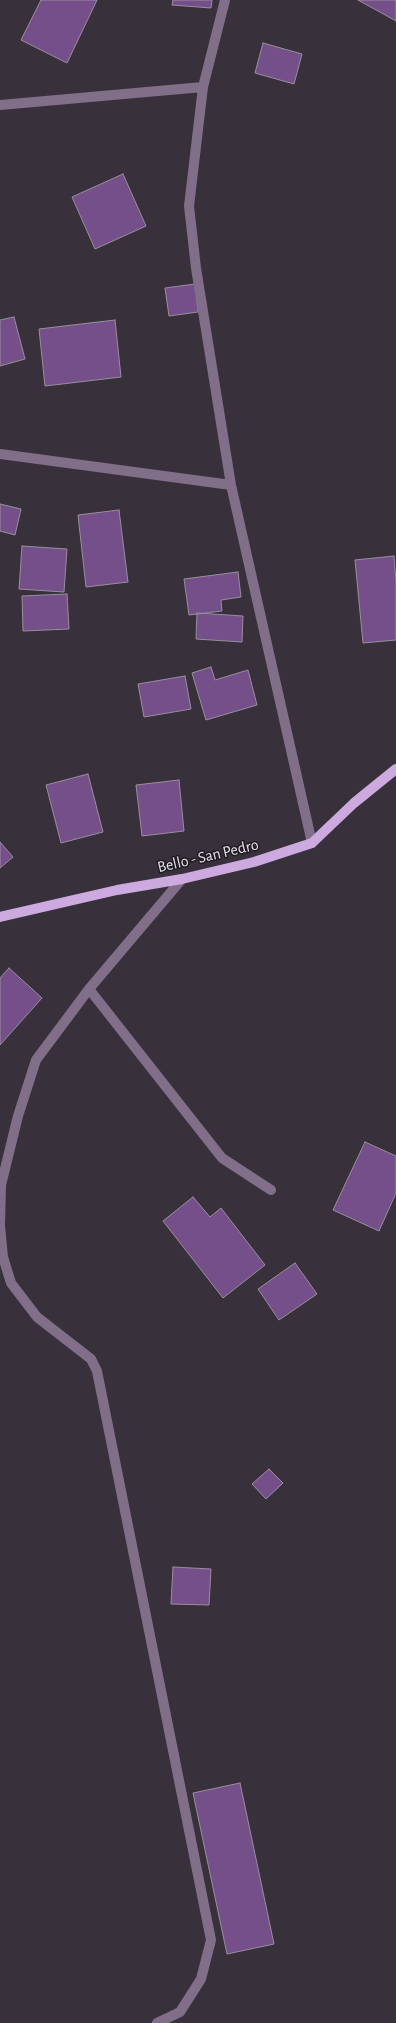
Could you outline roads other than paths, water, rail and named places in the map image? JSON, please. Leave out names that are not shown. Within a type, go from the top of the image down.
[{"type":"main road","name":"Bello - San Pedro","points":[[0,917],[117,890],[182,880],[254,862],[312,843],[354,802],[396,769]]},
{"type":"street","points":[[225,0],[203,87],[189,206],[196,268],[231,485],[312,843]]},
{"type":"street","points":[[0,105],[203,87]]},
{"type":"street","points":[[0,454],[231,485]]},
{"type":"street","points":[[157,2023],[180,2012],[201,1979],[211,1940],[97,1371],[91,1359],[37,1317],[11,1283],[3,1257],[0,1225],[1,1185],[18,1116],[36,1060],[89,989],[182,880]]},
{"type":"street","points":[[89,989],[222,1158],[271,1190]]}]
